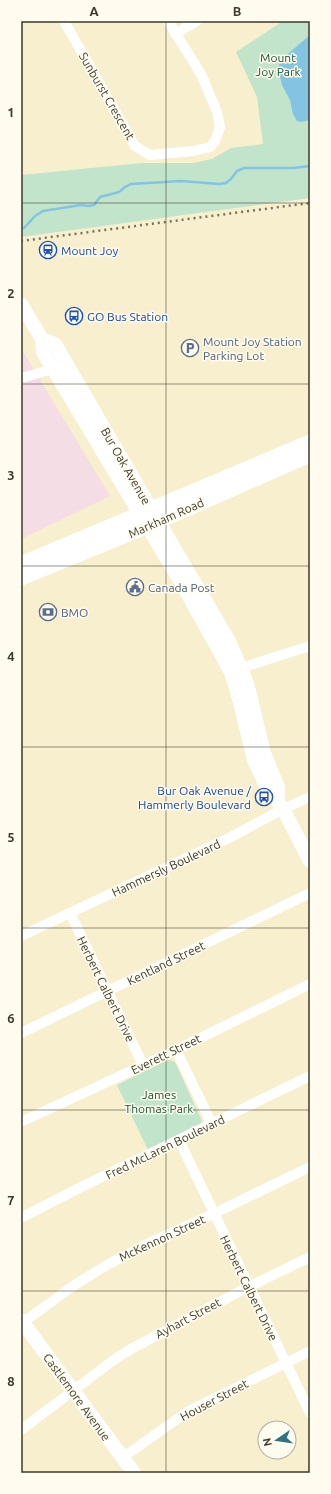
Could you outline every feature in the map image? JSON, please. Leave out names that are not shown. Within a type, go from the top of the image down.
[{"type":"main road","name":"Markham Road","points":[[21,578],[310,442]]},
{"type":"main road","name":"Markham Road","points":[[21,564],[310,455]]},
{"type":"street","name":"Sunburst Crescent","points":[[64,21],[135,146],[150,155],[193,151],[210,147],[215,141],[220,127],[217,112],[201,74],[168,21]]},
{"type":"street","points":[[175,34],[196,21]]},
{"type":"street","name":"Bur Oak Avenue","points":[[21,304],[42,339],[43,352],[53,369],[229,641],[247,683],[264,753],[278,786],[280,804]]},
{"type":"street","name":"Bur Oak Avenue","points":[[42,339],[55,344],[67,365],[149,517],[185,589],[231,672],[254,760],[268,790],[280,804],[310,861]]},
{"type":"street","points":[[21,378],[67,365]]},
{"type":"street","points":[[241,668],[310,646]]},
{"type":"street","name":"Hammersly Boulevard","points":[[21,936],[233,836],[280,804],[310,797]]},
{"type":"street","name":"Kentland Street","points":[[21,1033],[310,893]]},
{"type":"street","name":"Herbert Calbert Drive","points":[[70,913],[143,1065]]},
{"type":"street","name":"Everett Street","points":[[21,1122],[176,1050],[310,984]]},
{"type":"street","points":[[176,1050],[212,1124]]},
{"type":"street","name":"Fred McLaren Boulevard","points":[[21,1218],[77,1189],[310,1076]]},
{"type":"street","name":"Herbert Calbert Drive","points":[[179,1140],[248,1287],[310,1413]]},
{"type":"street","name":"McKennon Street","points":[[22,1322],[73,1286],[107,1265],[153,1241],[310,1167]]},
{"type":"street","name":"Ayhart Street","points":[[21,1430],[115,1359],[136,1346],[248,1287],[310,1258]]},
{"type":"street","name":"Castlemore Avenue","points":[[22,1322],[134,1473]]},
{"type":"street","name":"Houser Street","points":[[122,1458],[187,1412],[310,1351]]},
{"type":"shaded area","points":[[21,348],[110,496],[21,539]]},
{"type":"green space","name":"Mount Joy Park","points":[[283,21],[310,21],[310,198],[21,237],[21,175],[142,163],[194,163],[212,159],[231,148],[263,144],[257,97],[236,52]]},
{"type":"green space","name":"James Thomas Park","points":[[168,1060],[175,1062],[202,1121],[200,1124],[148,1150],[117,1085]]},
{"type":"water","points":[[310,35],[310,120],[301,122],[297,121],[293,114],[290,100],[282,85],[278,68],[282,59]]},
{"type":"waterway","points":[[24,228],[35,216],[43,211],[81,205],[94,205],[100,197],[119,192],[131,184],[181,181],[219,184],[226,183],[237,171],[244,168],[293,168],[310,166]]},
{"type":"railway","points":[[21,241],[310,203]]},
{"type":"place","name":"Mount Joy","points":[[48,250]]},
{"type":"place","name":"GO Bus Station","points":[[74,316]]},
{"type":"place","name":"Mount Joy Station Parking Lot","points":[[190,348]]},
{"type":"place","name":"Canada Post","points":[[135,587]]},
{"type":"place","name":"BMO","points":[[48,612]]},
{"type":"place","name":"Bur Oak Avenue / Hammerly Boulevard","points":[[264,797]]}]
